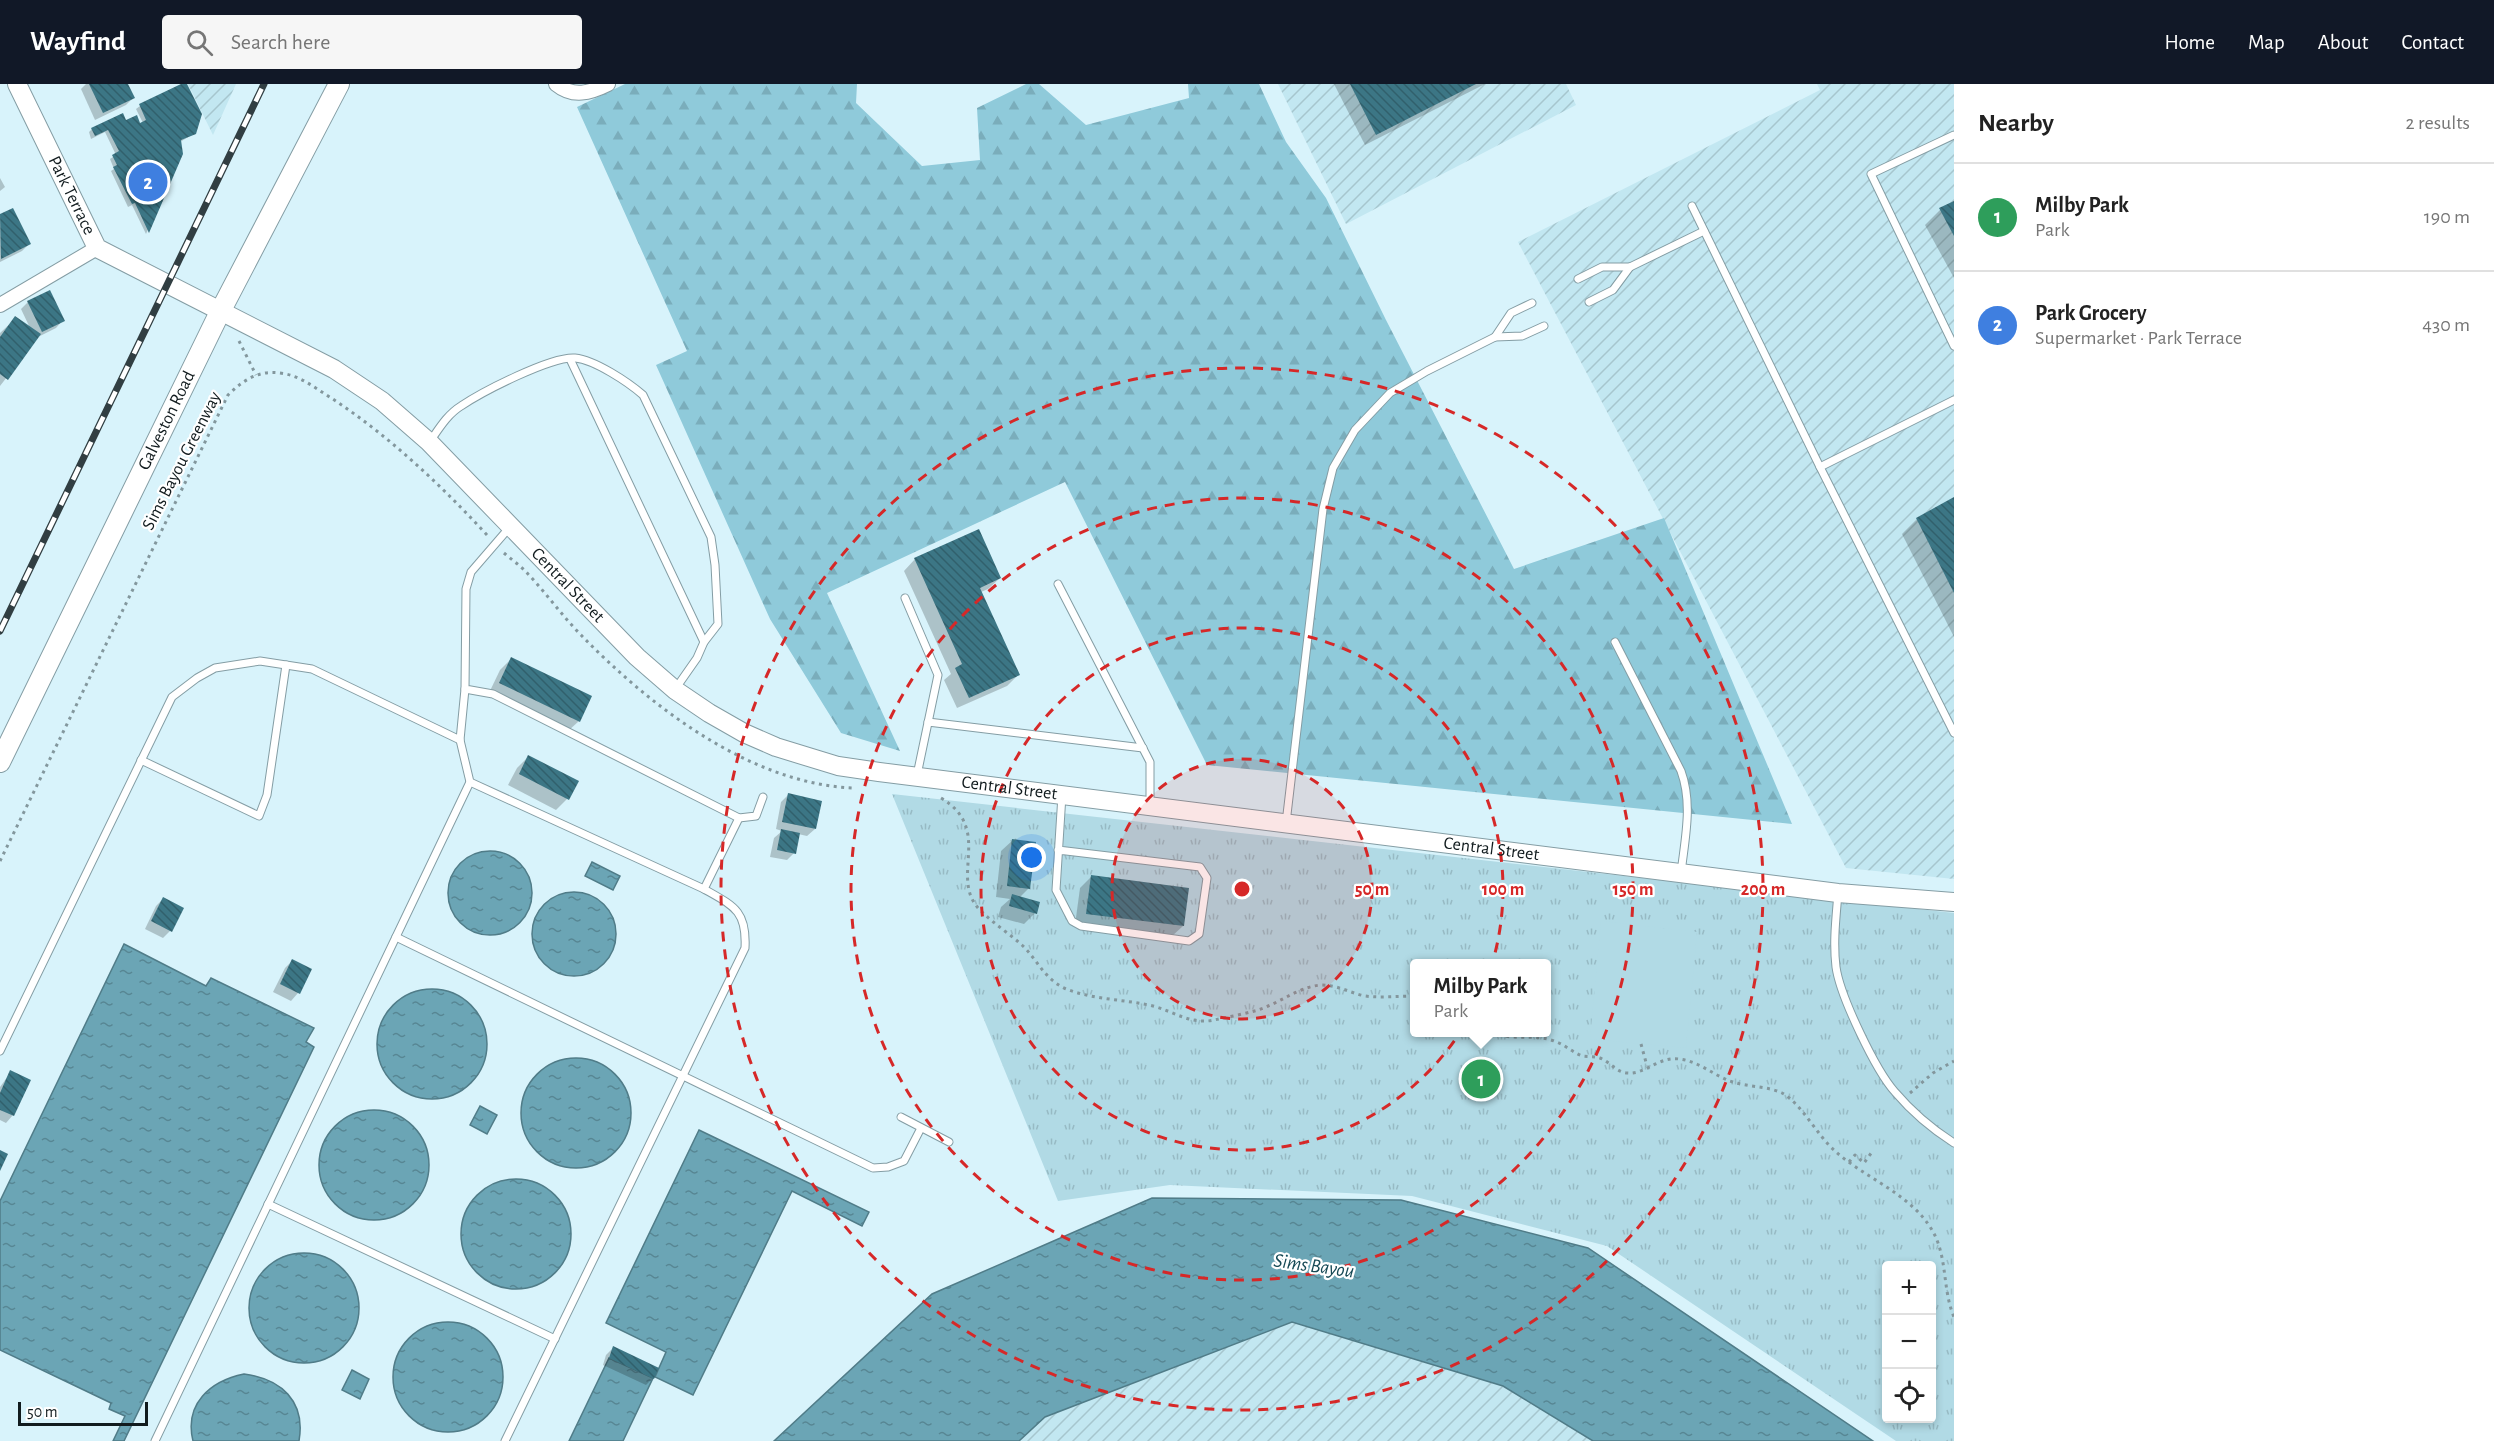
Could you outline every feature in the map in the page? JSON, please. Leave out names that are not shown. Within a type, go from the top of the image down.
[{"type":"main road","name":"Galveston Road","points":[[0,762],[220,312],[339,84]]},
{"type":"street","name":"Park Terrace","points":[[18,84],[97,248],[220,312]]},
{"type":"street","points":[[556,84],[571,93],[585,93],[608,84]]},
{"type":"street","points":[[0,305],[97,248]]},
{"type":"street","name":"Central Street","points":[[220,312],[333,369],[382,401],[429,442],[637,657],[675,690],[744,733],[776,747],[838,766],[916,777],[1838,893],[1954,902]]},
{"type":"lane","points":[[1954,135],[1870,174],[1954,346]]},
{"type":"lane","points":[[1692,206],[1954,733]]},
{"type":"lane","points":[[1578,279],[1602,267],[1630,267],[1704,231]]},
{"type":"lane","points":[[1590,303],[1613,290],[1630,267]]},
{"type":"lane","points":[[1495,337],[1511,313],[1532,303]]},
{"type":"lane","points":[[1286,823],[1323,509],[1333,468],[1355,430],[1390,393],[1427,371],[1495,337],[1522,336],[1544,326]]},
{"type":"lane","points":[[570,359],[704,642]]},
{"type":"lane","points":[[429,442],[446,419],[460,406],[554,360],[583,361],[626,380],[643,395],[711,537],[715,565],[717,624],[675,690]]},
{"type":"lane","points":[[1820,466],[1954,399]]},
{"type":"lane","points":[[155,1441],[470,782],[460,740],[465,689],[466,589],[471,572],[511,526]]},
{"type":"lane","points":[[1058,584],[1150,762],[1150,806]]},
{"type":"lane","points":[[906,598],[938,669],[916,777]]},
{"type":"lane","points":[[1615,642],[1681,771],[1686,786],[1688,805],[1681,873]]},
{"type":"lane","points":[[0,1051],[172,697],[197,678],[215,668],[260,661],[312,669],[460,740]]},
{"type":"lane","points":[[141,760],[259,816],[267,795],[286,665]]},
{"type":"lane","points":[[465,689],[493,694],[740,818],[756,816],[763,797]]},
{"type":"lane","points":[[928,722],[1143,748]]},
{"type":"lane","points":[[470,782],[704,889],[730,903],[741,915],[746,930],[745,948],[505,1441]]},
{"type":"lane","points":[[1058,850],[1200,867],[1207,878],[1199,934],[1189,941],[1081,926],[1072,921],[1056,890],[1058,850],[1062,795]]},
{"type":"lane","points":[[704,889],[740,818]]},
{"type":"lane","points":[[1838,893],[1834,930],[1836,959],[1844,994],[1869,1049],[1893,1090],[1902,1100],[1936,1132],[1954,1143]]},
{"type":"lane","points":[[396,937],[873,1168],[888,1167],[904,1161],[921,1128]]},
{"type":"lane","points":[[901,1117],[950,1142]]},
{"type":"lane","points":[[268,1204],[555,1339]]},
{"type":"path","points":[[236,336],[256,375],[279,373],[299,378],[352,411],[441,486],[495,544],[526,572],[580,635],[654,702],[691,728],[766,768],[833,787],[854,788]]},
{"type":"path","name":"Sims Bayou Greenway","points":[[0,861],[228,395],[242,381],[256,375]]},
{"type":"path","points":[[939,797],[958,811],[967,825],[970,842],[968,882],[980,910],[1025,948],[1038,968],[1065,988],[1098,997],[1153,1006],[1186,1020],[1199,1022],[1257,1010],[1309,987],[1320,985],[1335,986],[1374,997],[1410,996]]},
{"type":"path","points":[[1502,1037],[1538,1037],[1554,1041],[1584,1056],[1602,1059],[1618,1070],[1628,1073],[1639,1072],[1647,1066],[1670,1058],[1680,1059],[1695,1063],[1733,1082],[1782,1093],[1794,1103],[1819,1135],[1848,1163],[1906,1200],[1924,1218],[1939,1246],[1948,1304],[1954,1317]]},
{"type":"path","points":[[1641,1044],[1647,1066]]},
{"type":"path","points":[[1902,1100],[1933,1073],[1954,1061]]},
{"type":"path","points":[[1848,1163],[1855,1155],[1864,1163],[1872,1152]]},
{"type":"shaded area","points":[[188,84],[236,84],[213,135]]},
{"type":"shaded area","points":[[1278,84],[1566,84],[1576,105],[1346,224]]},
{"type":"shaded area","points":[[1817,84],[1954,84],[1954,879],[1846,868],[1518,242],[1820,90]]},
{"type":"shaded area","points":[[1292,1322],[1503,1386],[1593,1441],[1019,1441],[1045,1417]]},
{"type":"green space","points":[[625,84],[857,84],[856,103],[922,166],[980,160],[977,108],[1026,84],[1039,84],[1086,125],[1189,98],[1188,84],[1259,84],[1286,142],[1326,198],[1514,569],[1664,518],[1792,824],[1207,765],[1065,482],[827,593],[900,751],[841,733],[770,619],[656,365],[687,351],[577,107]]},
{"type":"green space","points":[[892,794],[1954,913],[1954,1441],[1896,1441],[1607,1246],[1412,1196],[1170,1185],[1058,1201]]},
{"type":"green space","points":[[1601,921],[1697,932],[1686,1048],[1590,1039]]},
{"type":"water","points":[[490,851],[513,858],[525,870],[532,893],[525,916],[513,928],[490,935],[467,928],[455,916],[448,893],[455,870],[467,858]]},
{"type":"water","points":[[592,862],[620,876],[613,890],[585,876]]},
{"type":"water","points":[[574,892],[597,899],[609,911],[616,934],[609,957],[597,969],[574,976],[551,969],[539,957],[532,934],[539,911],[551,899]]},
{"type":"water","points":[[124,944],[206,986],[211,978],[314,1028],[306,1042],[314,1047],[124,1441],[113,1441],[125,1416],[109,1409],[111,1403],[0,1350],[0,1201]]},
{"type":"water","points":[[432,989],[453,993],[471,1005],[483,1023],[487,1044],[483,1065],[471,1083],[453,1095],[432,1099],[411,1095],[393,1083],[381,1065],[377,1044],[381,1023],[393,1005],[411,993]]},
{"type":"water","points":[[576,1058],[597,1062],[615,1074],[627,1092],[631,1113],[627,1134],[615,1152],[597,1164],[576,1168],[555,1164],[537,1152],[525,1134],[521,1113],[525,1092],[537,1074],[555,1062]]},
{"type":"water","points":[[480,1106],[497,1115],[487,1134],[470,1125]]},
{"type":"water","points":[[374,1110],[395,1114],[413,1126],[425,1144],[429,1165],[425,1186],[413,1204],[395,1216],[374,1220],[353,1216],[335,1204],[323,1186],[319,1165],[323,1144],[335,1126],[353,1114]]},
{"type":"water","points":[[699,1130],[869,1212],[862,1226],[792,1191],[693,1395],[655,1377],[666,1352],[606,1323]]},
{"type":"water","points":[[516,1179],[537,1183],[555,1195],[567,1213],[571,1234],[567,1255],[555,1273],[537,1285],[516,1289],[495,1285],[477,1273],[465,1255],[461,1234],[465,1213],[477,1195],[495,1183]]},
{"type":"water","name":"Sims Bayou","points":[[1152,1198],[1401,1200],[1588,1248],[1873,1441],[1593,1441],[1503,1386],[1292,1322],[1045,1417],[1019,1441],[774,1441],[932,1294]]},
{"type":"water","points":[[304,1253],[325,1257],[343,1269],[355,1287],[359,1308],[355,1329],[343,1347],[325,1359],[304,1363],[283,1359],[265,1347],[253,1329],[249,1308],[253,1287],[265,1269],[283,1257]]},
{"type":"water","points":[[448,1322],[469,1326],[487,1338],[499,1356],[503,1377],[499,1398],[487,1416],[469,1428],[448,1432],[427,1428],[409,1416],[397,1398],[393,1377],[397,1356],[409,1338],[427,1326]]},
{"type":"water","points":[[609,1358],[653,1378],[623,1441],[569,1441]]},
{"type":"water","points":[[352,1370],[369,1379],[360,1399],[342,1390]]},
{"type":"water","points":[[244,1374],[269,1381],[288,1394],[299,1414],[299,1441],[193,1441],[192,1416],[202,1396],[220,1382]]},
{"type":"building","points":[[89,84],[128,84],[135,98],[103,113]]},
{"type":"building","points":[[181,84],[187,84],[202,114],[196,134],[181,140],[183,154],[149,233],[135,203],[132,204],[113,167],[117,165],[112,155],[119,151],[108,130],[95,136],[91,128],[123,113],[126,120],[137,115],[140,123],[146,120],[139,104]]},
{"type":"building","points":[[1350,84],[1476,84],[1376,135]]},
{"type":"building","points":[[1954,201],[1954,236],[1939,208]]},
{"type":"building","points":[[13,208],[31,244],[1,259],[0,214]]},
{"type":"building","points":[[50,290],[65,321],[42,332],[27,301]]},
{"type":"building","points":[[15,316],[41,334],[8,380],[0,374],[0,337]]},
{"type":"building","points":[[1954,497],[1954,593],[1916,518]]},
{"type":"building","points":[[979,529],[1001,578],[980,588],[1020,675],[969,698],[955,668],[962,664],[914,558]]},
{"type":"building","points":[[511,657],[592,696],[580,722],[499,683]]},
{"type":"building","points":[[528,755],[579,781],[569,800],[519,774]]},
{"type":"building","points":[[788,793],[822,801],[816,829],[782,822]]},
{"type":"building","points":[[781,829],[800,833],[796,854],[777,850]]},
{"type":"building","points":[[1012,839],[1036,842],[1030,889],[1007,886]]},
{"type":"building","points":[[1091,875],[1189,888],[1184,926],[1086,914]]},
{"type":"building","points":[[1012,894],[1040,902],[1037,914],[1009,906]]},
{"type":"building","points":[[163,897],[184,908],[172,932],[151,921]]},
{"type":"building","points":[[292,959],[312,969],[300,994],[280,984]]},
{"type":"building","points":[[10,1070],[31,1080],[14,1116],[0,1110],[0,1093]]},
{"type":"building","points":[[0,1150],[8,1154],[0,1171]]},
{"type":"building","points":[[613,1346],[659,1368],[654,1379],[609,1358]]},
{"type":"railway","points":[[0,631],[264,84]]},
{"type":"place","name":"Park Grocery","points":[[148,182]]},
{"type":"place","name":"Milby Park","points":[[1481,1079]]}]
